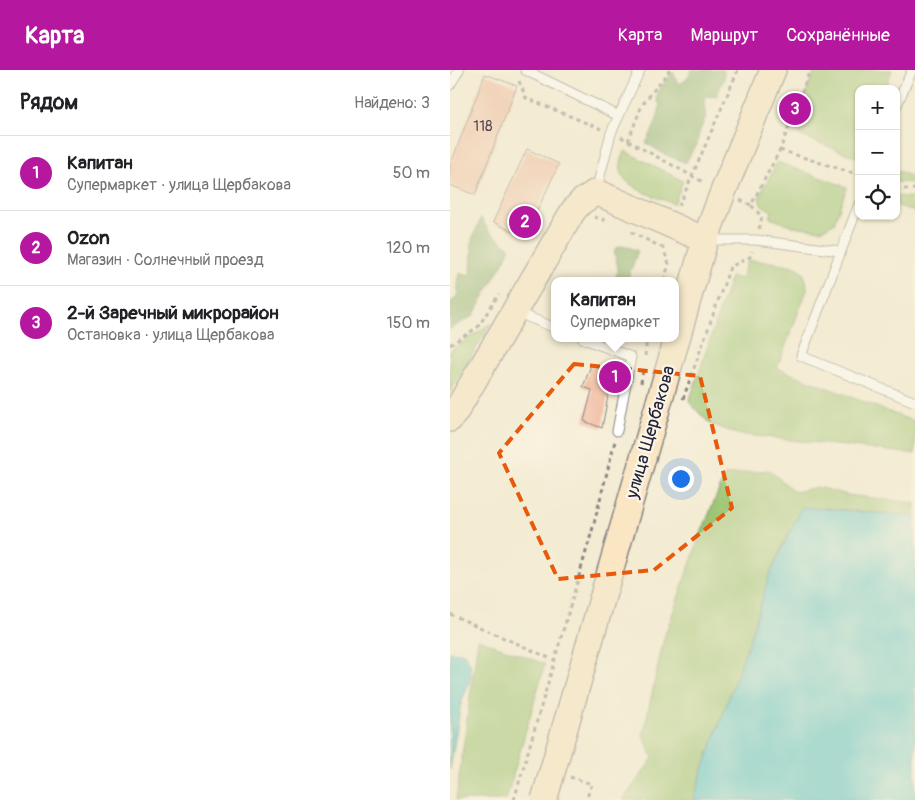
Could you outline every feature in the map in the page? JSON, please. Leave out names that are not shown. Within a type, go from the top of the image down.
[{"type":"main road","name":"улица Щербакова","points":[[679,332],[705,240],[773,70]]},
{"type":"main road","points":[[450,419],[573,211],[581,202],[596,192],[705,240]]},
{"type":"main road","name":"улица Щербакова","points":[[544,800],[676,342]]},
{"type":"lane","points":[[450,85],[459,70]]},
{"type":"lane","points":[[525,70],[619,116]]},
{"type":"lane","points":[[596,192],[611,133],[640,70]]},
{"type":"lane","points":[[900,98],[912,70]]},
{"type":"lane","points":[[855,214],[801,356],[915,402]]},
{"type":"lane","points":[[705,240],[756,240],[840,252]]},
{"type":"lane","points":[[514,311],[551,326]]},
{"type":"lane","points":[[592,342],[631,357],[617,431]]},
{"type":"path","points":[[628,141],[642,105],[670,70]]},
{"type":"path","points":[[665,277],[669,264],[661,247],[694,176],[738,70]]},
{"type":"path","points":[[517,77],[526,98],[628,141],[751,205]]},
{"type":"path","points":[[780,150],[855,174]]},
{"type":"path","points":[[900,189],[915,190]]},
{"type":"path","points":[[641,386],[646,342]]},
{"type":"path","points":[[514,800],[592,531],[617,431]]},
{"type":"path","points":[[450,614],[554,660]]},
{"type":"highlighted area","points":[[574,364],[700,376],[732,508],[654,570],[558,579],[499,453]]},
{"type":"green space","points":[[691,70],[724,70],[724,79],[716,97],[705,96],[706,117],[699,133],[697,145],[686,163],[664,154],[646,143],[658,115],[660,105],[657,96],[658,92],[673,72],[678,84],[687,79]]},
{"type":"green space","points":[[815,70],[892,70],[886,85],[855,85],[855,157],[799,135],[811,106],[806,93]]},
{"type":"green space","points":[[625,151],[683,181],[674,204],[637,189],[625,179],[621,168]]},
{"type":"green space","points":[[777,162],[847,187],[834,223],[821,230],[793,226],[770,218],[772,211],[761,205],[759,197]]},
{"type":"green space","points":[[900,172],[915,178],[915,183],[900,182]]},
{"type":"green space","points":[[900,196],[910,197],[915,200],[915,212],[900,206]]},
{"type":"green space","points":[[481,218],[489,231],[510,248],[473,316],[450,329],[450,303],[457,297],[459,274],[471,274],[472,239]]},
{"type":"green space","points":[[619,246],[629,247],[638,251],[628,277],[616,277],[618,269],[614,250]]},
{"type":"green space","points":[[748,260],[777,263],[798,268],[802,271],[806,280],[807,290],[777,368],[915,422],[915,454],[737,434],[709,423],[689,402],[731,276],[741,279]]},
{"type":"green space","points":[[491,323],[450,393],[450,351]]},
{"type":"green space","points":[[769,470],[795,492],[817,487],[848,495],[915,503],[915,516],[823,508],[789,531],[769,576],[749,642],[702,772],[694,800],[623,800],[653,758],[643,735],[664,638],[700,536],[725,475]]},
{"type":"green space","points":[[478,639],[545,664],[506,800],[456,800]]},
{"type":"water","points":[[802,507],[915,516],[915,800],[694,800],[702,772],[749,642],[769,576]]},
{"type":"water","points":[[450,652],[464,653],[470,663],[471,678],[461,703],[450,770]]},
{"type":"building","points":[[485,74],[517,86],[475,195],[450,185],[450,166]]},
{"type":"building","points":[[527,149],[559,164],[525,237],[493,222]]},
{"type":"building","points":[[591,365],[618,376],[608,396],[602,428],[584,421],[592,390],[583,387]]},
{"type":"place","name":"2-й Заречный микрорайон","points":[[795,109]]},
{"type":"place","name":"Ozon","points":[[525,222]]},
{"type":"place","name":"Капитан","points":[[615,377]]}]
